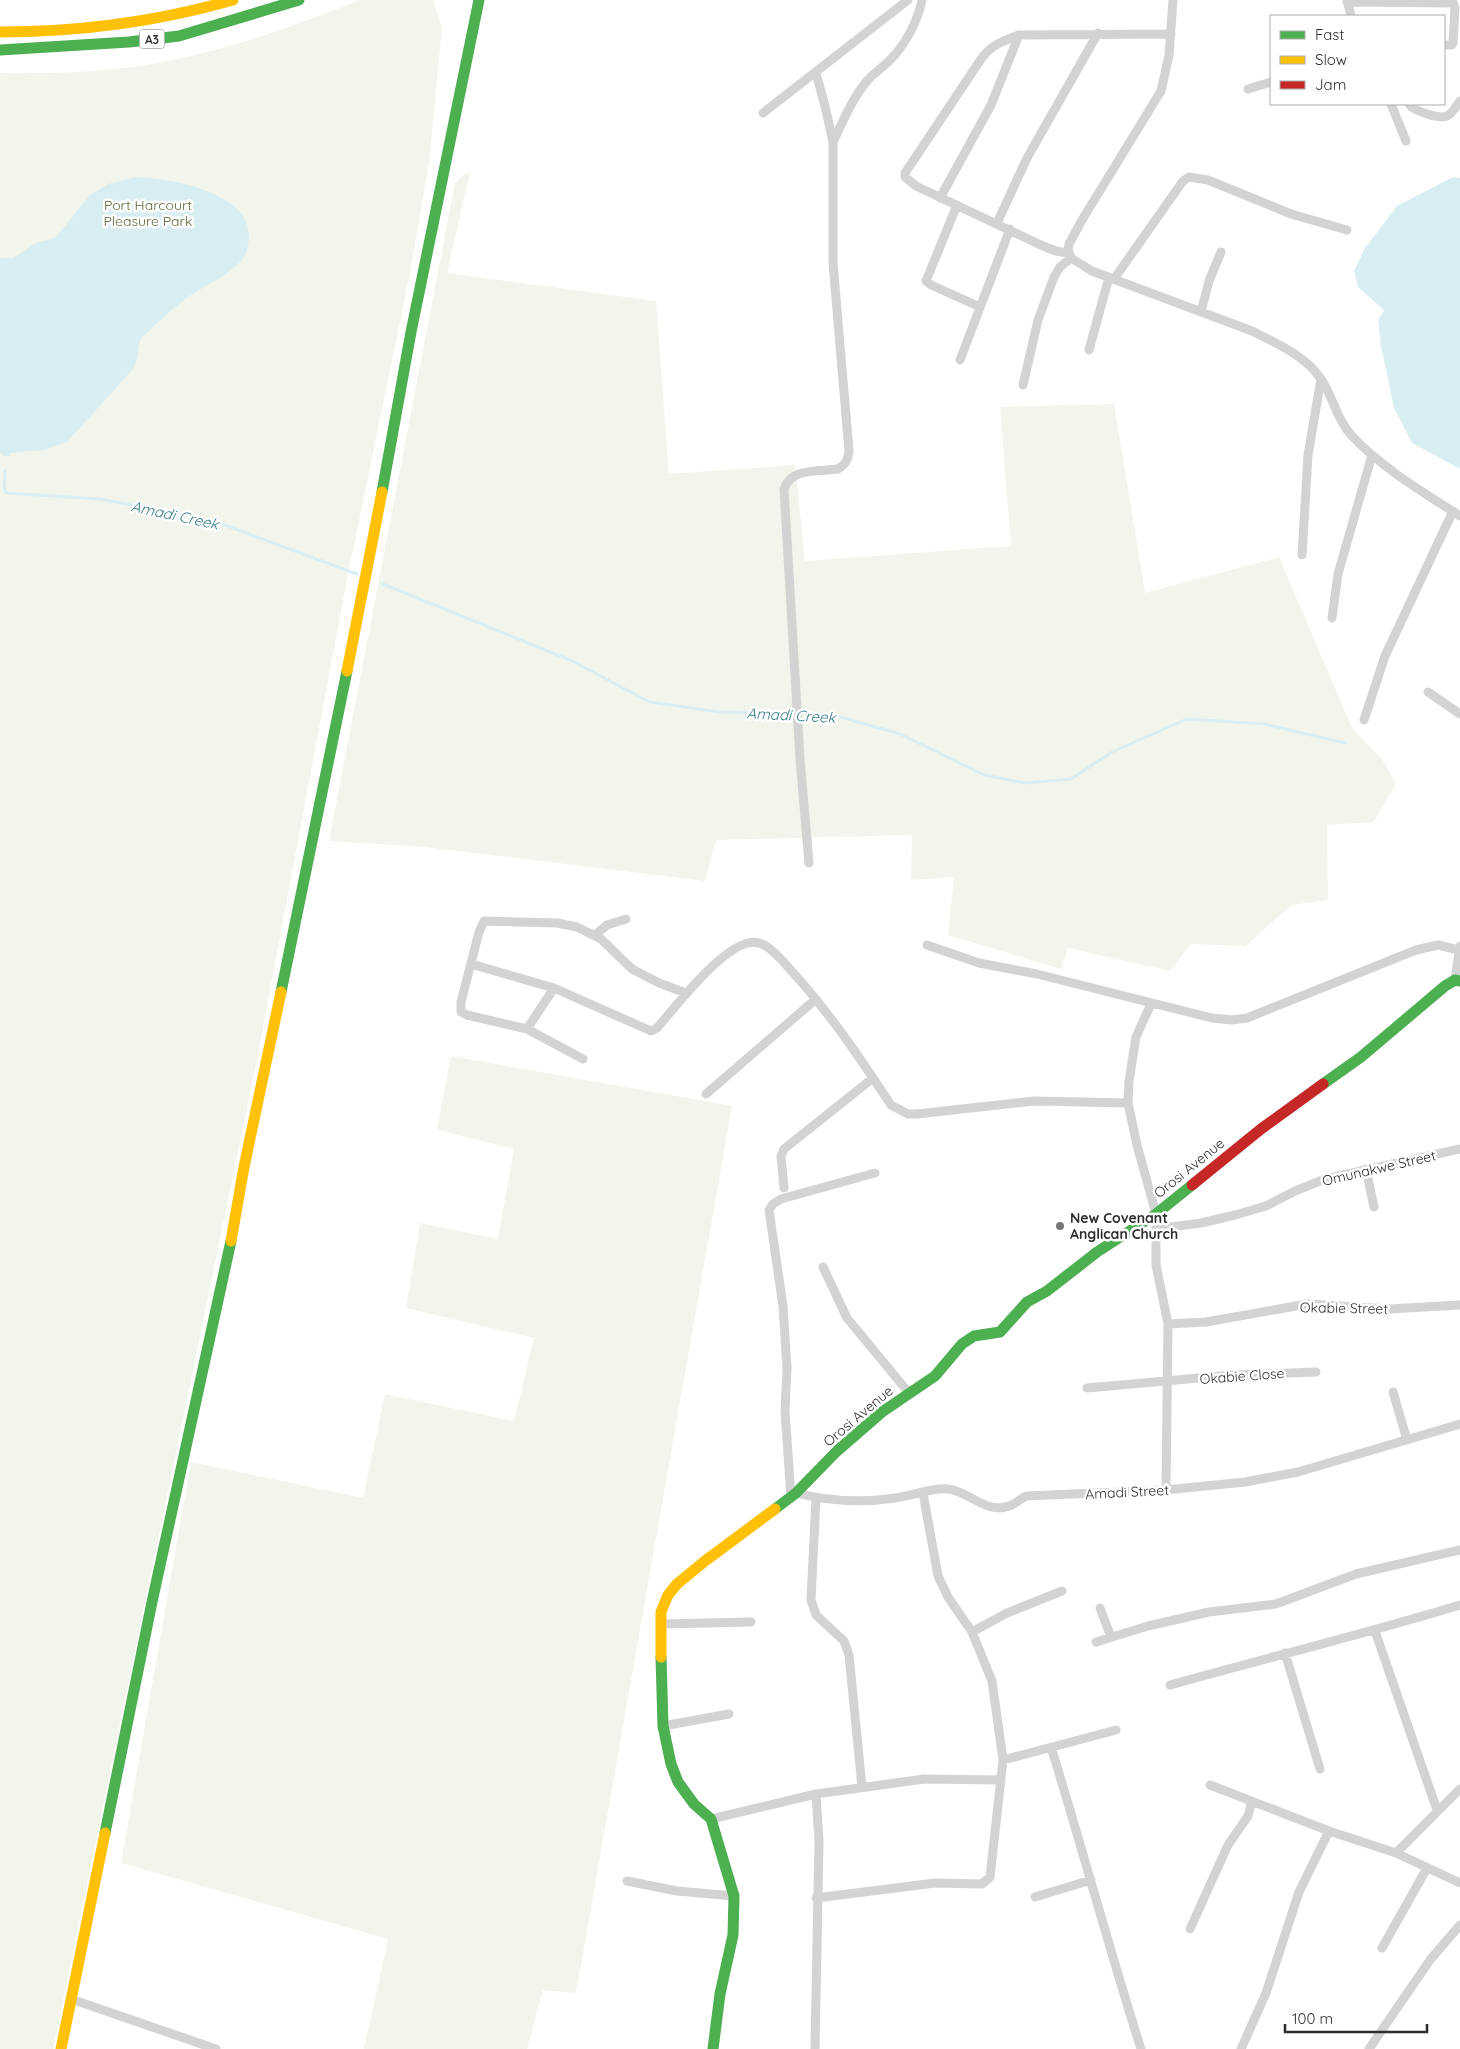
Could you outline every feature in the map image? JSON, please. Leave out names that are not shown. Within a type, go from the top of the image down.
[{"type":"main road","name":"A3","points":[[0,32],[121,26],[178,15],[233,0]]},
{"type":"main road","name":"A3","points":[[0,50],[129,42],[179,36],[226,24],[299,0]]},
{"type":"main road","points":[[61,2049],[152,1602],[224,1278],[246,1158],[313,844],[368,566],[411,332],[479,0]]},
{"type":"main road","name":"Orosi Avenue","points":[[711,1819],[694,1804],[678,1782],[671,1764],[663,1726],[662,1612],[668,1595],[677,1584],[794,1495],[837,1451],[882,1412],[934,1376],[968,1339],[974,1336],[1000,1332],[1027,1302],[1046,1292],[1098,1252],[1156,1214],[1260,1129],[1361,1057],[1445,986],[1457,981]]},
{"type":"main road","points":[[711,1819],[720,1841],[734,1896],[733,1935],[720,1994],[713,2049]]},
{"type":"street","points":[[763,114],[908,0]]},
{"type":"street","points":[[832,142],[853,101],[867,81],[902,46],[912,30],[921,9],[922,0]]},
{"type":"street","points":[[1023,385],[1038,320],[1054,277],[1070,256],[1069,244],[1161,91],[1168,63],[1173,0]]},
{"type":"street","points":[[1351,15],[1347,1],[1453,4],[1455,8],[1453,43],[1452,45],[1445,45]]},
{"type":"street","points":[[998,223],[1027,158],[1098,33]]},
{"type":"street","points":[[1171,34],[1019,35],[996,44],[988,50],[905,173],[905,177],[910,182],[940,198],[998,223],[1043,246],[1070,256],[1092,271],[1277,343],[1308,365],[1321,378],[1351,435],[1372,455],[1456,513],[1385,656],[1364,720]]},
{"type":"street","points":[[940,198],[990,105],[1019,35]]},
{"type":"street","points":[[809,863],[797,707],[784,489],[788,480],[798,473],[838,469],[846,462],[849,451],[833,263],[832,142],[816,73]]},
{"type":"street","points":[[1248,89],[1270,82]]},
{"type":"street","points":[[1410,105],[1416,110],[1441,116],[1450,114],[1460,101]]},
{"type":"street","points":[[1391,105],[1406,141]]},
{"type":"street","points":[[1089,350],[1111,278],[1183,181],[1189,178],[1208,180],[1291,214],[1347,230]]},
{"type":"street","points":[[956,205],[926,281],[980,307]]},
{"type":"street","points":[[960,360],[1010,229]]},
{"type":"street","points":[[1200,312],[1209,281],[1221,252]]},
{"type":"street","points":[[1302,554],[1308,455],[1321,378]]},
{"type":"street","points":[[1332,618],[1338,574],[1372,455]]},
{"type":"street","points":[[1428,692],[1460,714]]},
{"type":"street","points":[[595,935],[606,925],[626,919]]},
{"type":"street","points":[[583,1059],[527,1028],[466,1015],[461,1012],[461,1002],[480,926],[486,921],[556,923],[577,928],[595,935],[632,969],[659,983],[686,993]]},
{"type":"street","points":[[471,964],[554,988],[651,1031],[657,1028],[686,993],[729,952],[746,943],[754,942],[765,945],[774,953],[816,999],[848,1040],[891,1105],[908,1114],[1034,1101],[1128,1103]]},
{"type":"street","points":[[927,945],[980,963],[1037,974],[1212,1018],[1232,1020],[1247,1018],[1416,950],[1438,945],[1460,948],[1457,981]]},
{"type":"street","points":[[527,1028],[554,988]]},
{"type":"street","points":[[706,1094],[816,999]]},
{"type":"street","points":[[1151,1004],[1136,1037],[1128,1081],[1128,1103],[1137,1145],[1156,1214],[1156,1265],[1168,1324],[1166,1490]]},
{"type":"street","points":[[784,1188],[781,1156],[784,1148],[873,1078]]},
{"type":"street","name":"Omunakwe Street","points":[[1156,1229],[1201,1223],[1235,1215],[1266,1206],[1295,1191],[1325,1179],[1460,1149]]},
{"type":"street","points":[[1366,1170],[1374,1207]]},
{"type":"street","points":[[794,1495],[785,1411],[786,1368],[783,1306],[769,1210],[773,1204],[781,1199],[875,1173]]},
{"type":"street","points":[[823,1267],[847,1318],[909,1393]]},
{"type":"street","name":"Okabie Street","points":[[1168,1324],[1206,1322],[1307,1304],[1390,1309],[1460,1305]]},
{"type":"street","name":"Okabie Close","points":[[1087,1388],[1232,1375],[1316,1372]]},
{"type":"street","points":[[1393,1392],[1407,1440]]},
{"type":"street","name":"Amadi Street","points":[[794,1495],[847,1501],[894,1498],[939,1488],[958,1490],[981,1504],[997,1508],[1014,1504],[1026,1496],[1166,1490],[1245,1482],[1298,1472],[1460,1424]]},
{"type":"street","points":[[816,1898],[934,1883],[982,1884],[990,1877],[1003,1760],[992,1681],[972,1632],[948,1597],[938,1576],[923,1493]]},
{"type":"street","points":[[816,1498],[811,1600],[816,1615],[844,1641],[849,1655],[862,1788]]},
{"type":"street","points":[[1096,1642],[1148,1626],[1209,1612],[1276,1604],[1356,1574],[1460,1550]]},
{"type":"street","points":[[972,1632],[1007,1613],[1062,1591]]},
{"type":"street","points":[[1170,1685],[1285,1653],[1375,1631],[1460,1605]]},
{"type":"street","points":[[1100,1608],[1111,1638]]},
{"type":"street","points":[[661,1624],[751,1622]]},
{"type":"street","points":[[1375,1631],[1437,1810]]},
{"type":"street","points":[[1285,1653],[1320,1769]]},
{"type":"street","points":[[663,1726],[729,1714]]},
{"type":"street","points":[[1003,1760],[1116,1730]]},
{"type":"street","points":[[1051,1747],[1120,1984],[1141,2049]]},
{"type":"street","points":[[711,1819],[816,1794],[924,1780],[1001,1780]]},
{"type":"street","points":[[1210,1785],[1328,1831],[1396,1854],[1460,1883]]},
{"type":"street","points":[[1396,1854],[1437,1810],[1460,1789]]},
{"type":"street","points":[[815,2049],[816,1898],[819,1841],[816,1794]]},
{"type":"street","points":[[1190,1929],[1228,1845],[1248,1816],[1252,1801]]},
{"type":"street","points":[[1241,2049],[1266,1993],[1299,1892],[1328,1831]]},
{"type":"street","points":[[1382,1948],[1427,1868]]},
{"type":"street","points":[[1035,1897],[1091,1880]]},
{"type":"street","points":[[627,1881],[677,1891],[734,1896]]},
{"type":"street","points":[[1369,2049],[1430,1960],[1460,1925]]},
{"type":"street","points":[[71,1999],[216,2049]]},
{"type":"green space","name":"Port Harcourt Pleasure Park","points":[[360,0],[433,0],[442,28],[429,162],[409,278],[347,579],[256,1064],[53,2049],[0,2049],[0,73],[84,72],[147,65],[193,56],[265,35]]},
{"type":"green space","points":[[470,172],[447,273],[656,301],[669,474],[795,465],[805,561],[1011,546],[1000,407],[1114,404],[1145,593],[1279,557],[1352,728],[1382,759],[1396,783],[1374,822],[1327,825],[1328,900],[1291,905],[1246,946],[1191,944],[1170,971],[1068,948],[1061,969],[948,935],[954,877],[911,880],[912,835],[716,840],[705,881],[425,847],[329,841],[455,183],[463,175]]},
{"type":"green space","points":[[451,1056],[732,1106],[576,1993],[543,1990],[527,2049],[364,2049],[388,1939],[121,1863],[191,1462],[363,1498],[385,1394],[514,1421],[534,1338],[406,1308],[420,1223],[498,1239],[514,1149],[437,1130]]},
{"type":"shaded area","points":[[137,177],[168,180],[205,190],[222,198],[236,208],[246,221],[249,236],[245,255],[230,271],[197,291],[171,310],[141,338],[134,368],[67,442],[44,450],[10,453],[10,456],[3,456],[0,453],[0,258],[13,258],[38,242],[55,238],[90,195],[108,184]]},
{"type":"shaded area","points":[[1453,177],[1460,178],[1460,469],[1412,443],[1394,408],[1381,346],[1378,320],[1384,310],[1358,287],[1354,271],[1365,248],[1397,206]]},
{"type":"waterway","name":"Amadi Creek","points":[[5,471],[4,487],[6,493],[100,499],[211,520],[357,574]]},
{"type":"waterway","name":"Amadi Creek","points":[[383,584],[570,660],[650,702],[719,712],[830,714],[900,734],[984,775],[1025,783],[1071,779],[1112,752],[1187,719],[1264,724],[1345,743]]},
{"type":"traffic: fast","points":[[0,50],[129,42],[179,36],[299,0]]},
{"type":"traffic: fast","points":[[382,492],[411,332],[479,0]]},
{"type":"traffic: fast","points":[[281,992],[347,671]]},
{"type":"traffic: fast","points":[[1323,1084],[1361,1057],[1445,986],[1455,980],[1460,981]]},
{"type":"traffic: fast","points":[[775,1509],[796,1493],[837,1451],[882,1412],[935,1376],[962,1344],[974,1336],[1000,1332],[1027,1302],[1047,1291],[1097,1252],[1156,1214],[1192,1185]]},
{"type":"traffic: fast","points":[[105,1833],[152,1602],[231,1241]]},
{"type":"traffic: fast","points":[[661,1657],[663,1726],[671,1764],[678,1782],[694,1804],[711,1819],[734,1896],[733,1935],[720,1994],[713,2049]]},
{"type":"traffic: slow","points":[[0,32],[89,28],[147,20],[233,0]]},
{"type":"traffic: slow","points":[[347,671],[382,492]]},
{"type":"traffic: slow","points":[[231,1241],[244,1167],[281,992]]},
{"type":"traffic: slow","points":[[661,1657],[661,1612],[668,1595],[677,1584],[705,1561],[775,1509]]},
{"type":"traffic: slow","points":[[61,2049],[105,1833]]},
{"type":"traffic: jam","points":[[1192,1185],[1261,1129],[1323,1084]]},
{"type":"place","name":"New Covenant Anglican Church","points":[[1060,1226]]}]
